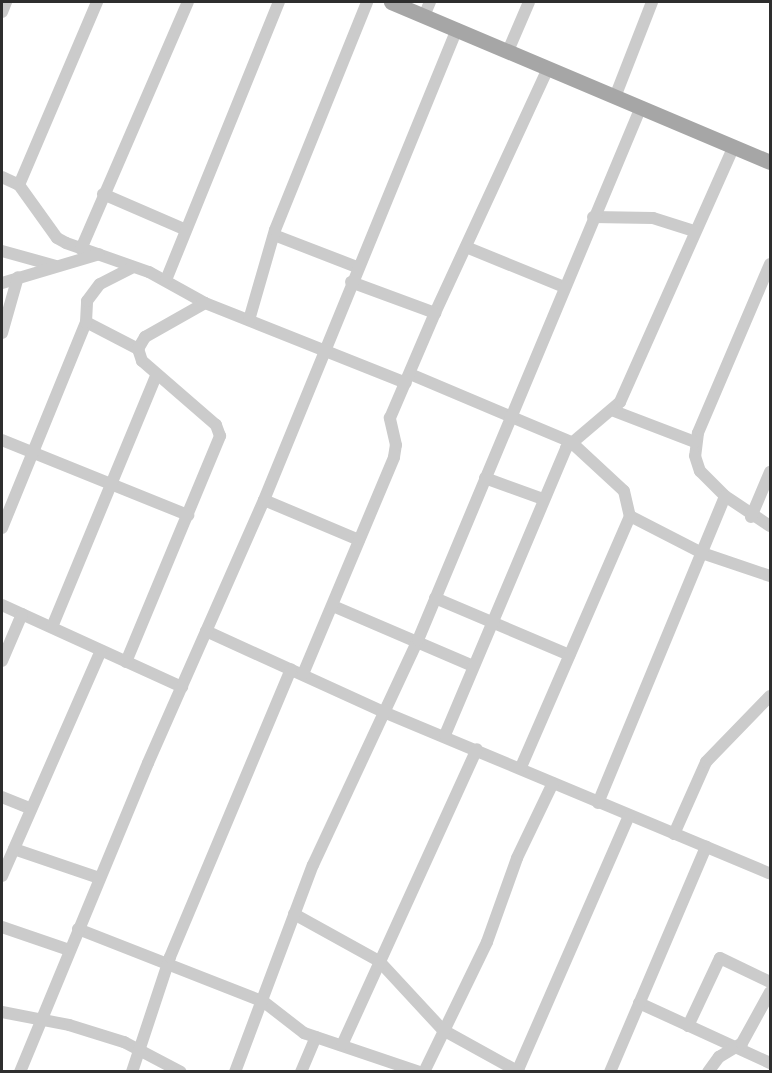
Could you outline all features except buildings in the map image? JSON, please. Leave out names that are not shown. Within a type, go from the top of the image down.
[{"type":"main road","points":[[391,2],[427,9],[457,29],[771,162]]},
{"type":"street","points":[[2,12],[6,2]]},
{"type":"street","points":[[19,185],[97,2]]},
{"type":"street","points":[[81,249],[188,2]]},
{"type":"street","points":[[166,280],[279,2]]},
{"type":"street","points":[[249,320],[274,235],[367,2]]},
{"type":"street","points":[[508,51],[529,2]]},
{"type":"street","points":[[615,97],[652,2]]},
{"type":"street","points":[[20,1071],[99,878],[264,500],[357,267],[457,29]]},
{"type":"street","points":[[132,1071],[167,964],[297,671],[333,606],[358,540],[394,457],[396,445],[390,418],[435,313],[548,69]]},
{"type":"street","points":[[235,1071],[264,1002],[294,914],[418,640],[593,217],[641,107]]},
{"type":"street","points":[[445,735],[543,499],[571,442],[614,411],[734,146]]},
{"type":"street","points":[[2,177],[19,185],[57,238],[166,280],[205,303],[325,351],[408,379],[571,442],[624,491],[630,516],[521,767]]},
{"type":"street","points":[[103,194],[186,230]]},
{"type":"street","points":[[593,217],[653,218],[694,231]]},
{"type":"street","points":[[274,235],[357,267]]},
{"type":"street","points":[[466,247],[564,287]]},
{"type":"street","points":[[4,250],[57,266]]},
{"type":"street","points":[[2,283],[99,254]]},
{"type":"street","points":[[771,264],[696,442],[694,456],[700,471],[725,496],[752,517],[771,526]]},
{"type":"street","points":[[2,528],[35,453],[86,322],[87,301],[92,291],[133,267]]},
{"type":"street","points":[[2,333],[18,277]]},
{"type":"street","points":[[351,282],[435,313]]},
{"type":"street","points":[[758,291],[771,296]]},
{"type":"street","points":[[138,349],[145,337],[205,303]]},
{"type":"street","points":[[86,322],[138,349],[142,361],[156,376],[219,432],[188,516],[126,662]]},
{"type":"street","points":[[52,627],[156,376]]},
{"type":"street","points":[[614,411],[696,442]]},
{"type":"street","points":[[2,440],[112,483],[188,516]]},
{"type":"street","points":[[752,517],[770,475]]},
{"type":"street","points":[[485,478],[543,499]]},
{"type":"street","points":[[598,803],[725,496]]},
{"type":"street","points":[[264,500],[358,540]]},
{"type":"street","points":[[630,516],[702,553],[771,576]]},
{"type":"street","points":[[435,598],[569,655]]},
{"type":"street","points":[[2,605],[182,687]]},
{"type":"street","points":[[333,606],[418,640],[473,666]]},
{"type":"street","points":[[2,661],[22,614]]},
{"type":"street","points":[[206,632],[386,713],[445,735],[598,803],[771,874]]},
{"type":"street","points":[[2,874],[101,651]]},
{"type":"street","points":[[674,834],[706,762],[771,696]]},
{"type":"street","points":[[342,1045],[382,964],[415,882],[477,749]]},
{"type":"street","points":[[78,929],[264,1002],[298,1029],[342,1045],[389,1067],[422,1071],[487,942],[517,858],[553,783]]},
{"type":"street","points":[[2,797],[31,809]]},
{"type":"street","points":[[294,914],[382,964],[443,1030],[518,1071],[629,816]]},
{"type":"street","points":[[610,1071],[706,847]]},
{"type":"street","points":[[14,849],[99,878]]},
{"type":"street","points":[[2,927],[69,950]]},
{"type":"street","points":[[688,1026],[720,958],[771,982]]},
{"type":"street","points":[[708,1071],[718,1057],[746,1038],[771,992]]},
{"type":"street","points":[[639,1003],[771,1063]]},
{"type":"street","points":[[2,1012],[69,1025],[141,1048],[181,1071]]},
{"type":"street","points":[[301,1071],[316,1036]]}]
